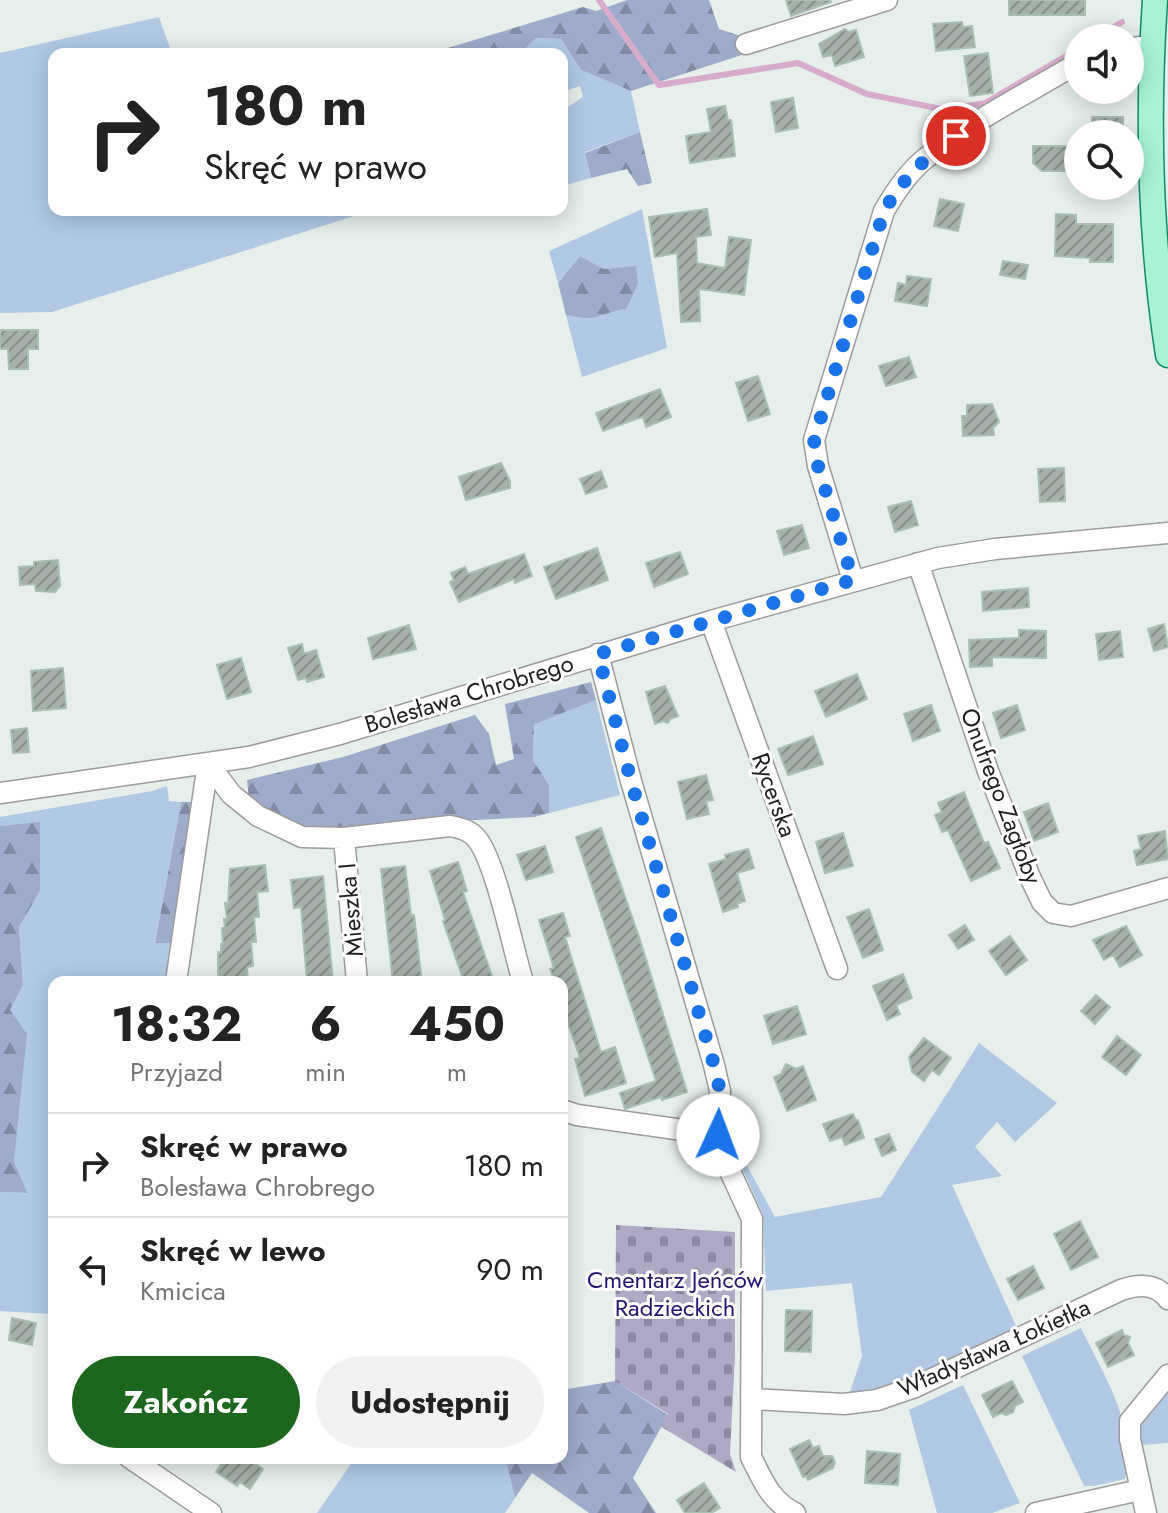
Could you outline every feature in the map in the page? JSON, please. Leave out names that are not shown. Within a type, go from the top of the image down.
[{"type":"main road","points":[[1144,37],[1155,0]]},
{"type":"main road","points":[[1144,86],[1153,201],[1163,267],[1168,355]]},
{"type":"street","points":[[746,44],[887,0]]},
{"type":"street","points":[[853,580],[818,466],[814,440],[884,211],[897,189],[924,159],[956,136],[1064,71]]},
{"type":"street","name":"Bolesława Chrobrego","points":[[0,793],[249,757],[340,734],[598,654],[918,563],[995,549],[1168,533]]},
{"type":"street","name":"Onufrego Zagłoby","points":[[918,563],[988,771],[1042,902],[1053,913],[1071,916],[1168,888]]},
{"type":"street","name":"Rycerska","points":[[711,621],[837,969]]},
{"type":"street","points":[[598,654],[631,781],[717,1078],[720,1091],[718,1135],[723,1156],[752,1219],[751,1457],[766,1489],[785,1508],[795,1513]]},
{"type":"street","points":[[208,763],[231,794],[258,816],[302,837],[344,838],[450,826],[466,829],[476,837],[488,857],[521,976]]},
{"type":"street","points":[[177,976],[208,763]]},
{"type":"street","name":"Mieszka I","points":[[344,838],[356,976]]},
{"type":"street","points":[[568,1112],[718,1135]]},
{"type":"street","name":"Władysława Łokietka","points":[[752,1399],[844,1404],[877,1400],[915,1387],[1121,1290],[1145,1285],[1162,1291],[1168,1299]]},
{"type":"street","points":[[1146,1513],[1130,1439],[1130,1421],[1168,1375]]},
{"type":"street","points":[[139,1464],[211,1513]]},
{"type":"street","points":[[1036,1513],[1140,1490]]},
{"type":"shaded area","points":[[159,17],[170,48],[48,48],[48,216],[354,216],[52,312],[0,313],[0,53]]},
{"type":"shaded area","points":[[536,38],[561,39],[567,48],[526,48]]},
{"type":"shaded area","points":[[568,50],[581,70],[631,91],[640,132],[585,152],[591,178],[568,184],[568,107],[583,97],[580,86],[568,90]]},
{"type":"shaded area","points":[[642,209],[667,348],[582,377],[566,315],[591,318],[626,309],[636,267],[604,269],[580,256],[558,283],[549,251]]},
{"type":"shaded area","points":[[596,700],[620,795],[549,813],[549,785],[533,760],[534,723]]},
{"type":"shaded area","points":[[167,786],[169,801],[181,802],[155,942],[173,943],[168,976],[48,976],[48,1314],[0,1311],[0,1192],[26,1193],[14,1161],[16,1128],[10,1010],[23,985],[19,927],[40,891],[40,823],[0,826],[0,817]]},
{"type":"shaded area","points":[[979,1043],[1057,1103],[1015,1142],[997,1122],[975,1147],[1002,1176],[952,1185],[1017,1328],[883,1390],[850,1392],[862,1356],[852,1283],[766,1291],[763,1215],[734,1142],[775,1217],[881,1197]]},
{"type":"shaded area","points":[[1081,1328],[1116,1401],[1127,1440],[1125,1479],[1094,1486],[1084,1486],[1022,1356]]},
{"type":"shaded area","points":[[963,1385],[1020,1503],[992,1513],[937,1513],[909,1410]]},
{"type":"shaded area","points":[[1168,1388],[1168,1443],[1141,1445],[1138,1430]]},
{"type":"shaded area","points":[[351,1464],[505,1464],[515,1498],[505,1513],[317,1513]]},
{"type":"green space","points":[[627,0],[709,0],[719,29],[744,37],[751,52],[631,91],[581,70],[561,39],[536,38],[526,48],[448,48],[583,7],[596,11]]},
{"type":"green space","points":[[640,132],[652,183],[638,186],[627,169],[591,178],[585,153]]},
{"type":"green space","points":[[580,256],[604,269],[636,266],[638,284],[626,309],[592,318],[566,315],[558,283]]},
{"type":"green space","points":[[591,682],[596,700],[534,724],[533,760],[549,785],[549,813],[534,817],[315,831],[281,818],[249,799],[247,780],[343,757],[475,715],[489,734],[496,765],[514,759],[505,704]]},
{"type":"green space","points":[[181,802],[197,802],[173,943],[155,943]]},
{"type":"green space","points":[[40,822],[40,891],[19,927],[23,985],[10,1010],[27,1034],[14,1161],[27,1193],[0,1192],[0,826]]},
{"type":"green space","name":"Cmentarz Jeńców Radzieckich","points":[[616,1225],[735,1232],[735,1356],[730,1454],[736,1472],[660,1426],[668,1414],[615,1381]]},
{"type":"green space","points":[[615,1381],[668,1415],[633,1478],[656,1513],[589,1513],[532,1473],[515,1498],[505,1464],[568,1464],[568,1389]]},
{"type":"building","points":[[786,0],[830,0],[831,2],[791,16]]},
{"type":"building","points":[[1009,0],[1085,0],[1085,15],[1009,15]]},
{"type":"building","points":[[962,22],[963,27],[972,26],[975,47],[936,51],[933,24]]},
{"type":"building","points":[[845,29],[849,32],[856,30],[864,57],[835,66],[832,55],[823,57],[819,44]]},
{"type":"building","points":[[988,53],[993,93],[970,96],[964,56]]},
{"type":"building","points":[[793,98],[798,128],[776,132],[771,102]]},
{"type":"building","points":[[725,106],[728,120],[731,120],[735,156],[690,163],[686,136],[711,132],[707,109]]},
{"type":"building","points":[[1092,117],[1123,117],[1123,120],[1092,120]]},
{"type":"building","points":[[1033,146],[1064,146],[1064,171],[1042,171],[1033,163]]},
{"type":"building","points":[[940,199],[964,204],[958,231],[934,226]]},
{"type":"building","points":[[707,209],[711,235],[696,237],[697,263],[725,268],[729,237],[751,240],[744,295],[699,289],[700,321],[681,322],[677,253],[655,257],[649,217]]},
{"type":"building","points":[[1056,214],[1076,215],[1076,224],[1113,224],[1113,262],[1055,256]]},
{"type":"building","points":[[1003,261],[1028,265],[1025,279],[1000,275]]},
{"type":"building","points":[[907,276],[931,279],[927,306],[895,301],[898,283],[906,285]]},
{"type":"building","points":[[0,330],[38,330],[38,349],[28,349],[28,369],[9,369],[8,349],[0,349]]},
{"type":"building","points":[[909,357],[916,377],[886,386],[879,366]]},
{"type":"building","points":[[758,376],[770,414],[748,421],[736,383]]},
{"type":"building","points":[[660,389],[671,417],[646,427],[643,417],[603,431],[596,413]]},
{"type":"building","points":[[992,404],[999,422],[993,428],[994,435],[963,436],[962,416],[967,416],[967,405]]},
{"type":"building","points":[[501,463],[510,488],[466,500],[459,477]]},
{"type":"building","points":[[1064,468],[1065,501],[1040,502],[1038,469]]},
{"type":"building","points":[[601,471],[607,487],[586,494],[580,479]]},
{"type":"building","points":[[911,501],[918,525],[895,532],[888,507]]},
{"type":"building","points":[[802,525],[809,548],[784,555],[777,531]]},
{"type":"building","points":[[597,548],[608,580],[556,599],[544,567]]},
{"type":"building","points":[[680,552],[688,574],[654,587],[646,563]]},
{"type":"building","points":[[524,554],[532,576],[515,583],[514,579],[459,602],[450,582],[454,580],[451,573],[465,567],[468,574]]},
{"type":"building","points":[[58,560],[60,586],[55,592],[36,591],[35,584],[20,585],[19,567]]},
{"type":"building","points":[[1028,588],[1029,607],[983,611],[982,592]]},
{"type":"building","points":[[1164,624],[1168,647],[1154,651],[1148,629]]},
{"type":"building","points":[[409,625],[416,649],[373,659],[368,638]]},
{"type":"building","points":[[1019,630],[1046,631],[1046,658],[992,657],[992,666],[970,667],[969,640],[1019,638]]},
{"type":"building","points":[[1120,631],[1123,657],[1099,660],[1096,634]]},
{"type":"building","points":[[302,644],[304,654],[316,650],[324,677],[307,682],[306,678],[298,680],[288,648]]},
{"type":"building","points":[[241,658],[251,692],[227,699],[217,665]]},
{"type":"building","points":[[63,668],[66,708],[33,711],[31,671]]},
{"type":"building","points":[[857,674],[867,699],[826,717],[815,691]]},
{"type":"building","points":[[665,686],[678,716],[668,723],[655,724],[646,692]]},
{"type":"building","points":[[931,705],[940,731],[913,741],[904,714]]},
{"type":"building","points":[[1017,705],[1025,730],[1001,738],[993,713]]},
{"type":"building","points":[[27,728],[29,752],[13,753],[11,730]]},
{"type":"building","points":[[813,736],[823,764],[788,775],[778,749]]},
{"type":"building","points":[[706,775],[713,800],[706,801],[709,814],[687,819],[678,782]]},
{"type":"building","points":[[964,792],[984,843],[988,842],[1000,868],[971,881],[948,830],[942,832],[935,815],[942,812],[938,803]]},
{"type":"building","points":[[1048,803],[1058,832],[1034,841],[1024,812]]},
{"type":"building","points":[[601,828],[687,1092],[625,1109],[620,1093],[656,1081],[576,837]]},
{"type":"building","points":[[1165,831],[1168,859],[1137,865],[1134,851],[1141,849],[1138,836]]},
{"type":"building","points":[[843,833],[853,866],[825,873],[816,842]]},
{"type":"building","points":[[545,846],[553,872],[526,880],[517,855]]},
{"type":"building","points":[[748,849],[754,868],[737,873],[745,901],[723,912],[709,864],[726,859],[725,855]]},
{"type":"building","points":[[458,862],[467,891],[463,892],[492,976],[462,976],[430,871]]},
{"type":"building","points":[[265,865],[268,891],[257,892],[259,917],[254,917],[256,942],[251,942],[253,966],[247,967],[248,976],[218,976],[218,952],[221,953],[222,928],[225,928],[224,919],[227,919],[225,903],[228,903],[230,869]]},
{"type":"building","points":[[405,866],[421,976],[392,976],[381,869]]},
{"type":"building","points":[[323,876],[332,976],[307,976],[301,907],[294,908],[291,880]]},
{"type":"building","points":[[869,909],[883,950],[863,958],[847,917]]},
{"type":"building","points":[[563,913],[570,936],[565,937],[601,1052],[615,1047],[626,1083],[585,1096],[575,1059],[580,1058],[568,1023],[568,976],[553,976],[550,969],[554,968],[539,920]]},
{"type":"building","points":[[965,925],[974,940],[958,949],[949,935]]},
{"type":"building","points":[[1126,926],[1142,955],[1120,967],[1113,955],[1104,960],[1093,940]]},
{"type":"building","points":[[1010,936],[1027,960],[1006,975],[989,951]]},
{"type":"building","points":[[903,974],[912,998],[896,1005],[900,1014],[887,1020],[873,986]]},
{"type":"building","points":[[1096,995],[1110,1007],[1095,1024],[1081,1011]]},
{"type":"building","points":[[797,1006],[806,1034],[773,1044],[764,1016]]},
{"type":"building","points":[[1117,1036],[1141,1055],[1126,1075],[1102,1057]]},
{"type":"building","points":[[924,1038],[951,1058],[939,1075],[932,1070],[924,1081],[912,1072],[909,1057]]},
{"type":"building","points":[[786,1064],[796,1069],[803,1066],[816,1100],[787,1111],[774,1077],[781,1074]]},
{"type":"building","points":[[853,1114],[864,1138],[845,1145],[842,1137],[830,1141],[823,1124]]},
{"type":"building","points":[[889,1134],[896,1150],[882,1156],[875,1139]]},
{"type":"building","points":[[1080,1221],[1098,1257],[1071,1270],[1054,1234]]},
{"type":"building","points":[[1033,1266],[1044,1288],[1018,1300],[1007,1279]]},
{"type":"building","points":[[786,1310],[812,1311],[811,1352],[785,1351]]},
{"type":"building","points":[[12,1318],[36,1323],[32,1345],[9,1340]]},
{"type":"building","points":[[1122,1330],[1124,1335],[1130,1337],[1128,1343],[1134,1355],[1108,1367],[1096,1343]]},
{"type":"building","points":[[1012,1381],[1023,1402],[1015,1406],[1013,1412],[993,1417],[982,1395]]},
{"type":"building","points":[[809,1440],[813,1448],[819,1446],[823,1456],[832,1456],[835,1462],[833,1468],[808,1480],[806,1476],[803,1477],[790,1449]]},
{"type":"building","points":[[867,1451],[900,1454],[898,1485],[865,1483]]},
{"type":"building","points":[[221,1464],[256,1464],[263,1469],[250,1489],[240,1482],[237,1486],[216,1472]]},
{"type":"building","points":[[704,1483],[720,1508],[711,1513],[685,1513],[677,1500]]},
{"type":"waterway","points":[[599,0],[659,85],[798,63],[867,94],[946,110],[985,103],[1064,57]]},
{"type":"route","points":[[718,1135],[720,1091],[714,1065],[631,781],[598,654],[853,580],[818,466],[814,440],[884,211],[897,189],[924,159],[956,136]]}]
